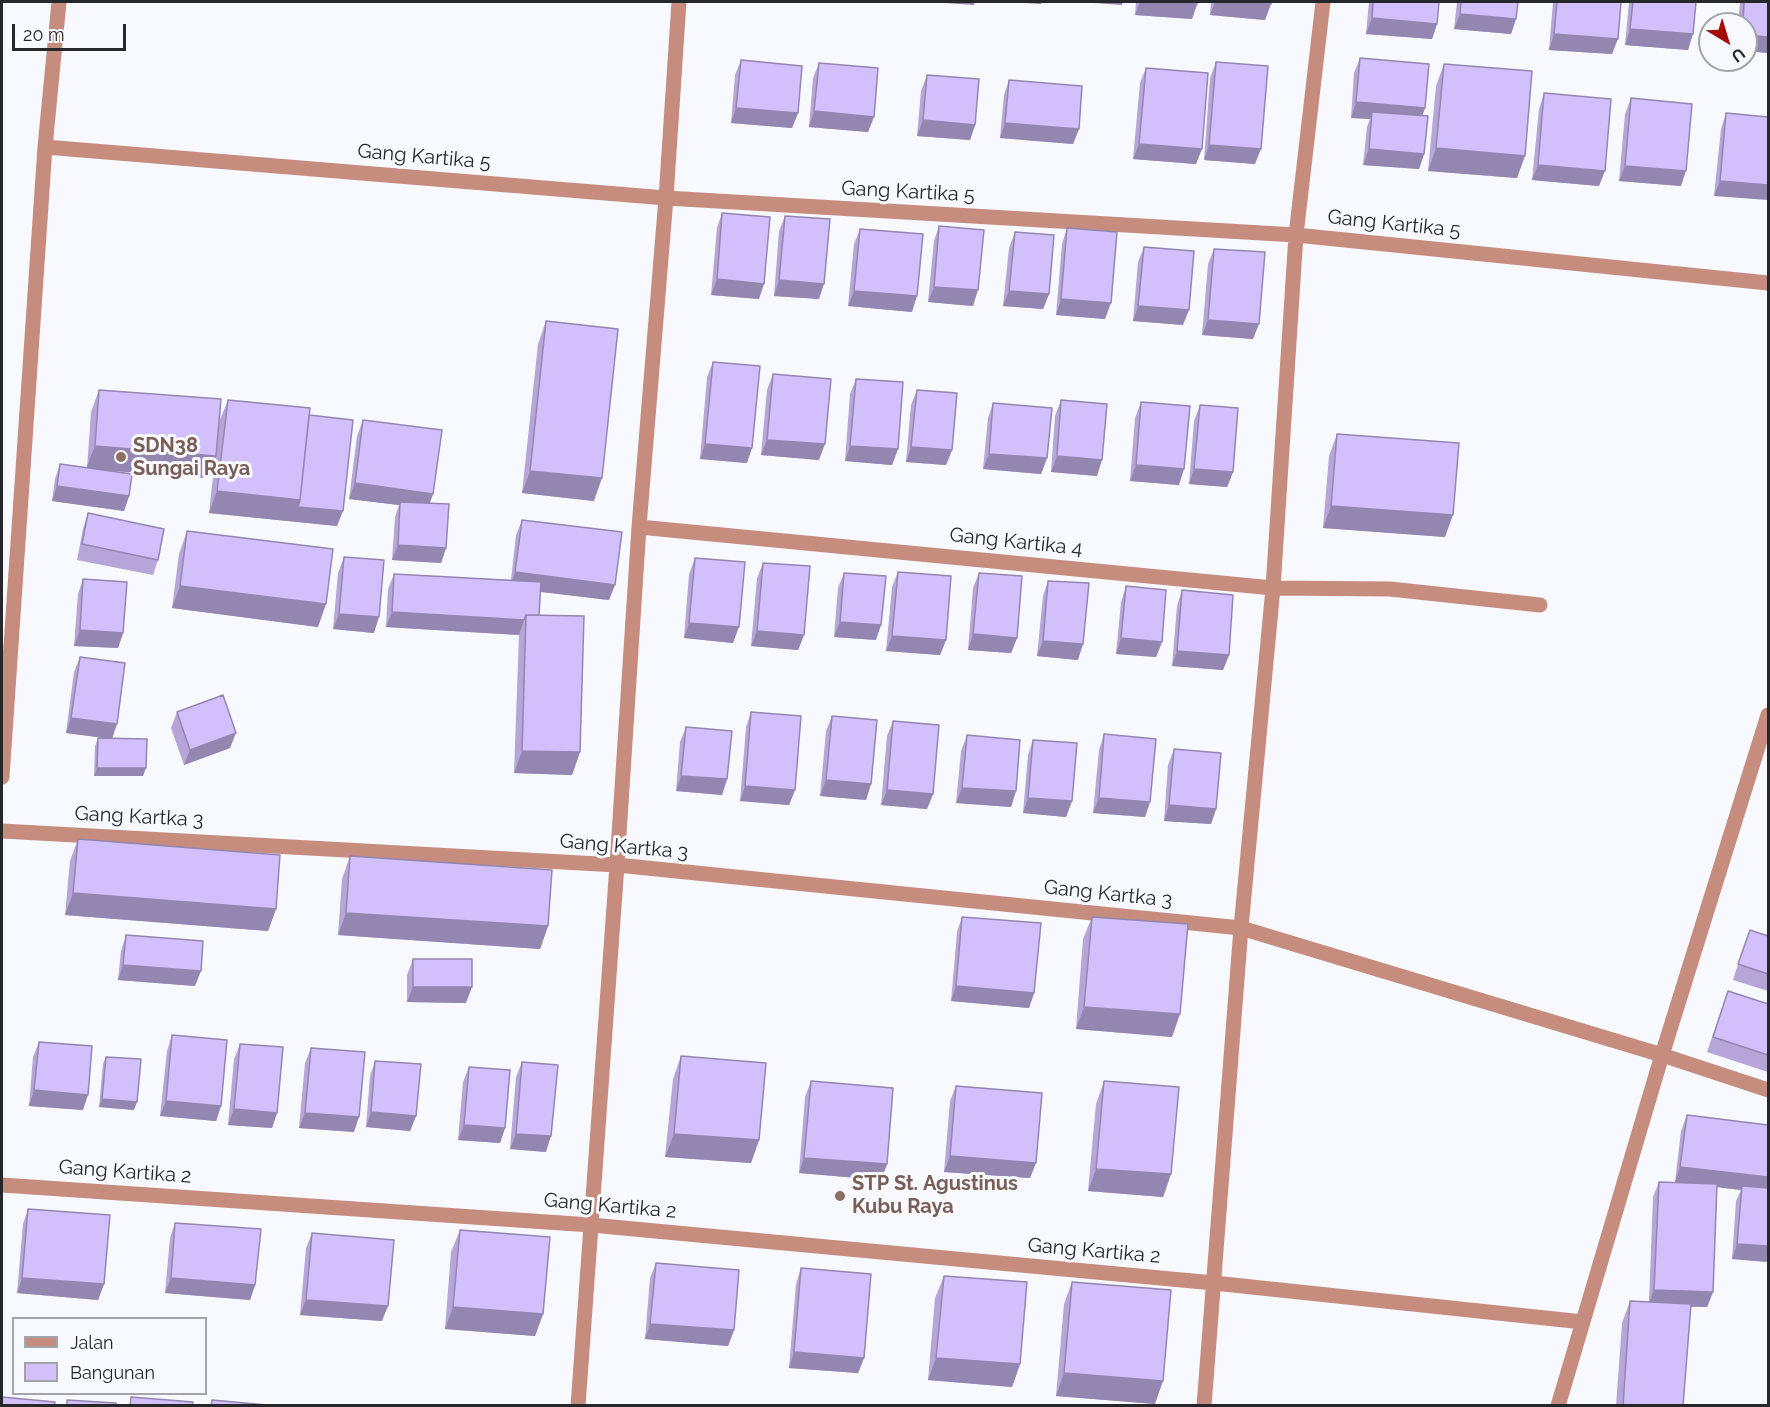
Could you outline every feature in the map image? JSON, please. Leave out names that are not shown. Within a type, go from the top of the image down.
[{"type":"street","points":[[2,777],[45,147],[58,2]]},
{"type":"street","points":[[578,1406],[639,527],[666,198],[679,2]]},
{"type":"street","points":[[1204,1406],[1242,928],[1273,588],[1296,236],[1323,2]]},
{"type":"street","name":"Gang Kartika 5","points":[[45,147],[666,198],[1296,236],[1768,283]]},
{"type":"street","name":"Gang Kartika 4","points":[[639,527],[1273,588],[1390,589],[1540,605]]},
{"type":"street","points":[[1558,1406],[1662,1055],[1768,715]]},
{"type":"street","name":"Gang Kartka 3","points":[[2,831],[617,865],[1242,928],[1662,1055],[1768,1090]]},
{"type":"street","name":"Gang Kartika 2","points":[[2,1185],[591,1225],[1214,1283],[1583,1322]]},
{"type":"building","points":[[1167,2],[1198,2],[1197,4]]},
{"type":"building","points":[[1234,2],[1271,2],[1271,4]]},
{"type":"building","points":[[1373,2],[1439,2],[1437,24],[1372,18]]},
{"type":"building","points":[[1461,2],[1518,2],[1516,19],[1460,14]]},
{"type":"building","points":[[1557,2],[1621,2],[1618,39],[1554,34]]},
{"type":"building","points":[[1633,2],[1696,2],[1693,34],[1630,29]]},
{"type":"building","points":[[1744,2],[1768,2],[1768,37],[1758,36],[1758,12],[1744,12]]},
{"type":"building","points":[[1360,58],[1429,64],[1425,108],[1356,102]]},
{"type":"building","points":[[741,60],[802,66],[798,113],[736,108]]},
{"type":"building","points":[[1216,62],[1268,66],[1261,149],[1209,145]]},
{"type":"building","points":[[819,63],[878,68],[874,117],[814,111]]},
{"type":"building","points":[[1444,64],[1532,71],[1525,156],[1436,148]]},
{"type":"building","points":[[1146,68],[1208,73],[1202,149],[1139,144]]},
{"type":"building","points":[[927,75],[979,79],[975,125],[923,120]]},
{"type":"building","points":[[1009,80],[1082,86],[1079,129],[1005,123]]},
{"type":"building","points":[[1544,93],[1611,99],[1605,171],[1538,165]]},
{"type":"building","points":[[1631,98],[1692,104],[1686,171],[1625,166]]},
{"type":"building","points":[[1372,112],[1428,116],[1424,154],[1369,149]]},
{"type":"building","points":[[1726,113],[1768,117],[1768,185],[1720,181]]},
{"type":"building","points":[[722,213],[770,217],[764,284],[717,279]]},
{"type":"building","points":[[785,216],[830,219],[824,284],[779,280]]},
{"type":"building","points":[[939,226],[984,230],[978,290],[934,287]]},
{"type":"building","points":[[1067,228],[1117,232],[1111,303],[1061,299]]},
{"type":"building","points":[[860,229],[923,234],[917,296],[854,291]]},
{"type":"building","points":[[1015,232],[1054,235],[1049,294],[1009,291]]},
{"type":"building","points":[[1144,247],[1194,251],[1189,310],[1138,306]]},
{"type":"building","points":[[1214,249],[1265,252],[1259,324],[1208,320]]},
{"type":"building","points":[[546,321],[618,329],[602,478],[530,471]]},
{"type":"building","points":[[713,362],[760,366],[752,448],[705,444]]},
{"type":"building","points":[[773,374],[831,379],[825,444],[767,440]]},
{"type":"building","points":[[856,379],[903,382],[898,449],[850,446]]},
{"type":"building","points":[[99,390],[221,399],[216,456],[95,446]]},
{"type":"building","points":[[917,390],[957,393],[952,450],[911,447]]},
{"type":"building","points":[[228,400],[310,408],[300,500],[217,491]]},
{"type":"building","points":[[1061,400],[1107,404],[1102,460],[1057,456]]},
{"type":"building","points":[[1141,402],[1190,406],[1184,469],[1136,465]]},
{"type":"building","points":[[993,403],[1052,408],[1047,458],[989,454]]},
{"type":"building","points":[[1200,405],[1238,408],[1233,472],[1194,469]]},
{"type":"building","points":[[309,415],[353,420],[343,511],[298,507]]},
{"type":"building","points":[[363,420],[442,430],[433,494],[355,483]]},
{"type":"building","points":[[1337,434],[1459,443],[1453,515],[1331,506]]},
{"type":"building","points":[[60,464],[132,474],[129,496],[57,486]]},
{"type":"building","points":[[400,502],[449,504],[446,548],[398,545]]},
{"type":"building","points":[[88,513],[164,529],[158,560],[82,544]]},
{"type":"building","points":[[522,520],[622,532],[615,585],[515,572]]},
{"type":"building","points":[[187,531],[333,549],[326,604],[180,586]]},
{"type":"building","points":[[344,557],[384,560],[379,617],[339,614]]},
{"type":"building","points":[[695,558],[745,562],[739,627],[689,623]]},
{"type":"building","points":[[763,563],[810,566],[804,635],[757,631]]},
{"type":"building","points":[[898,572],[951,576],[946,640],[892,636]]},
{"type":"building","points":[[844,573],[886,576],[881,625],[840,622]]},
{"type":"building","points":[[979,573],[1022,576],[1017,638],[973,634]]},
{"type":"building","points":[[394,574],[541,582],[539,615],[526,615],[524,620],[392,612]]},
{"type":"building","points":[[83,579],[127,582],[123,633],[80,630]]},
{"type":"building","points":[[1048,581],[1089,583],[1083,644],[1043,641]]},
{"type":"building","points":[[1126,586],[1166,590],[1162,642],[1121,638]]},
{"type":"building","points":[[1182,590],[1233,595],[1229,655],[1177,651]]},
{"type":"building","points":[[526,615],[584,616],[580,752],[522,751]]},
{"type":"building","points":[[80,657],[125,663],[117,724],[71,718]]},
{"type":"building","points":[[223,695],[236,733],[190,750],[177,712]]},
{"type":"building","points":[[751,712],[801,716],[795,790],[745,786]]},
{"type":"building","points":[[832,716],[877,720],[871,784],[826,780]]},
{"type":"building","points":[[893,721],[939,725],[933,794],[887,790]]},
{"type":"building","points":[[686,727],[732,731],[727,779],[681,776]]},
{"type":"building","points":[[1104,734],[1156,739],[1150,802],[1099,798]]},
{"type":"building","points":[[967,735],[1020,740],[1016,791],[962,788]]},
{"type":"building","points":[[98,738],[147,739],[146,768],[97,768]]},
{"type":"building","points":[[1033,740],[1077,743],[1072,801],[1028,798]]},
{"type":"building","points":[[1174,749],[1221,753],[1216,809],[1169,805]]},
{"type":"building","points":[[78,839],[280,855],[276,909],[73,893]]},
{"type":"building","points":[[350,856],[552,870],[548,926],[346,913]]},
{"type":"building","points":[[962,917],[1041,923],[1034,993],[956,986]]},
{"type":"building","points":[[1092,917],[1188,924],[1180,1014],[1084,1007]]},
{"type":"building","points":[[1750,930],[1768,936],[1768,974],[1738,964]]},
{"type":"building","points":[[126,935],[203,941],[201,971],[123,965]]},
{"type":"building","points":[[413,959],[472,959],[472,987],[413,987]]},
{"type":"building","points":[[1728,991],[1768,1004],[1768,1055],[1713,1037]]},
{"type":"building","points":[[172,1035],[227,1040],[221,1106],[166,1101]]},
{"type":"building","points":[[39,1042],[92,1046],[88,1095],[34,1090]]},
{"type":"building","points":[[240,1044],[283,1047],[277,1113],[234,1109]]},
{"type":"building","points":[[311,1048],[365,1052],[359,1117],[305,1113]]},
{"type":"building","points":[[681,1056],[766,1063],[759,1140],[674,1134]]},
{"type":"building","points":[[106,1057],[141,1059],[137,1102],[102,1099]]},
{"type":"building","points":[[375,1061],[421,1064],[416,1116],[371,1112]]},
{"type":"building","points":[[522,1062],[558,1065],[551,1136],[516,1134]]},
{"type":"building","points":[[469,1067],[510,1070],[505,1128],[464,1125]]},
{"type":"building","points":[[811,1081],[893,1088],[887,1164],[804,1158]]},
{"type":"building","points":[[1104,1081],[1179,1087],[1171,1174],[1096,1169]]},
{"type":"building","points":[[956,1086],[1042,1093],[1036,1163],[950,1156]]},
{"type":"building","points":[[1687,1115],[1768,1125],[1768,1177],[1680,1167]]},
{"type":"building","points":[[1659,1182],[1717,1184],[1713,1292],[1654,1290]]},
{"type":"building","points":[[1742,1186],[1768,1188],[1768,1246],[1737,1244]]},
{"type":"building","points":[[28,1209],[110,1215],[104,1284],[22,1278]]},
{"type":"building","points":[[175,1223],[261,1229],[255,1285],[171,1278]]},
{"type":"building","points":[[460,1230],[550,1237],[543,1314],[453,1307]]},
{"type":"building","points":[[312,1233],[394,1240],[388,1306],[306,1300]]},
{"type":"building","points":[[656,1263],[739,1270],[734,1330],[650,1324]]},
{"type":"building","points":[[801,1268],[871,1274],[864,1358],[794,1352]]},
{"type":"building","points":[[944,1276],[1027,1282],[1020,1364],[936,1358]]},
{"type":"building","points":[[1072,1282],[1171,1290],[1163,1381],[1064,1373]]},
{"type":"building","points":[[1630,1301],[1691,1304],[1683,1406],[1623,1406]]},
{"type":"building","points":[[2,1397],[55,1402],[54,1406],[2,1406]]},
{"type":"building","points":[[131,1397],[193,1402],[192,1406],[130,1406]]},
{"type":"building","points":[[67,1400],[116,1403],[116,1406],[67,1406]]},
{"type":"building","points":[[212,1400],[267,1405],[267,1406],[211,1406]]},
{"type":"place","name":"SDN38 Sungai Raya","points":[[121,457]]},
{"type":"place","name":"STP St. Agustinus Kubu Raya","points":[[840,1196]]}]
